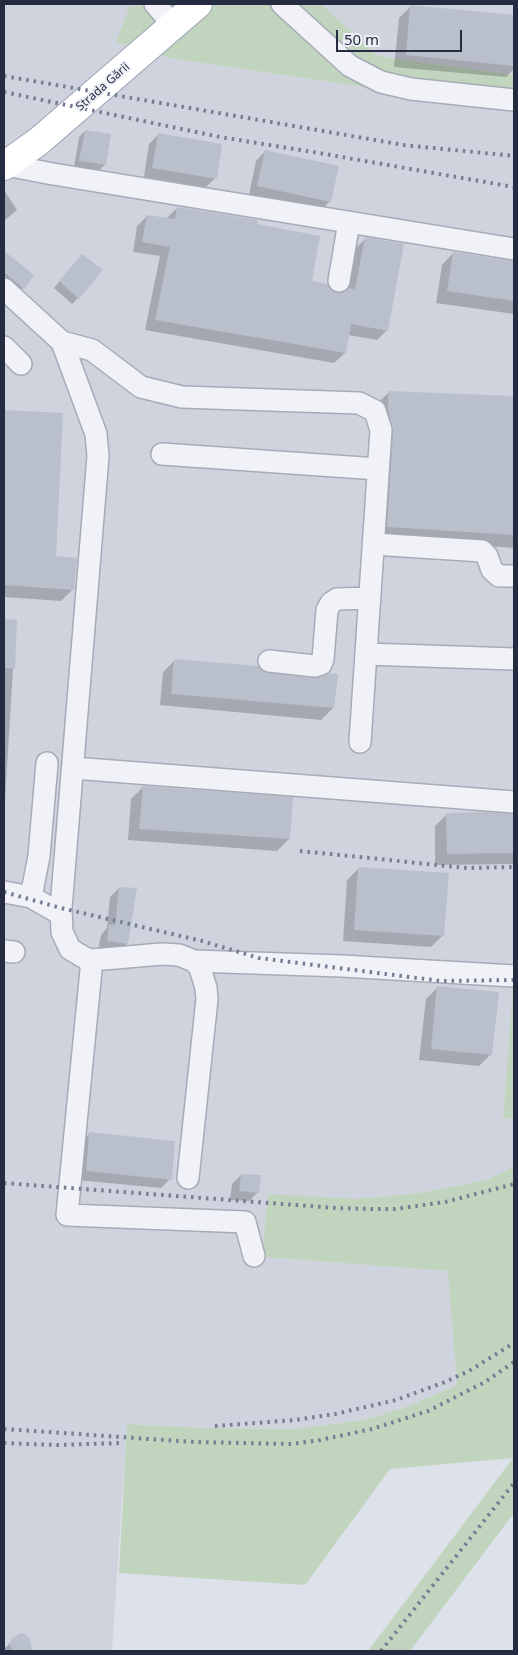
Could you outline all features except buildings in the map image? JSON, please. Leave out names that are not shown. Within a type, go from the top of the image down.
[{"type":"main road","name":"Strada Gării","points":[[5,166],[39,141],[198,4]]},
{"type":"street","points":[[155,4],[174,26]]},
{"type":"street","points":[[282,4],[350,66],[381,82],[411,89],[514,100]]},
{"type":"street","points":[[5,166],[514,249]]},
{"type":"street","points":[[339,281],[349,222]]},
{"type":"street","points":[[4,289],[62,342],[96,434],[98,456],[61,914],[62,932],[67,944],[74,952],[99,959],[162,954],[178,955],[194,960],[514,976]]},
{"type":"street","points":[[62,342],[92,350],[141,387],[182,396],[359,403],[375,411],[381,430],[360,742]]},
{"type":"street","points":[[4,347],[21,364]]},
{"type":"street","points":[[162,454],[378,469]]},
{"type":"street","points":[[373,544],[482,551],[487,556],[492,570],[499,576],[514,576]]},
{"type":"street","points":[[269,661],[315,666],[321,664],[327,610],[330,602],[337,599],[370,598]]},
{"type":"street","points":[[366,654],[514,659]]},
{"type":"street","points":[[31,898],[39,856],[47,764]]},
{"type":"street","points":[[73,768],[514,802]]},
{"type":"street","points":[[4,892],[31,898],[61,914]]},
{"type":"street","points":[[99,959],[67,1215],[245,1222],[254,1256]]},
{"type":"street","points":[[188,1178],[206,999],[203,975],[194,960]]},
{"type":"shaded area","points":[[4,4],[146,4],[175,59],[514,109],[514,973],[503,1118],[514,1119],[514,1171],[487,1180],[419,1193],[356,1199],[262,1257],[449,1271],[457,1385],[406,1407],[364,1420],[296,1429],[205,1428],[127,1424],[112,1651],[4,1651]]},
{"type":"shaded area","points":[[321,4],[514,4],[514,75],[378,56]]},
{"type":"green space","points":[[146,4],[321,4],[378,56],[514,75],[514,109],[175,59],[116,42],[129,8]]},
{"type":"green space","points":[[514,973],[514,1119],[503,1118]]},
{"type":"green space","points":[[514,1167],[514,1513],[410,1651],[368,1651],[513,1458],[390,1469],[305,1585],[119,1573],[127,1424],[205,1428],[296,1429],[364,1420],[406,1407],[457,1385],[448,1271],[262,1257],[268,1194],[356,1199],[419,1193],[487,1180]]},
{"type":"railway","points":[[4,76],[404,145],[514,156]]},
{"type":"railway","points":[[4,92],[220,137],[514,187]]},
{"type":"railway","points":[[300,851],[467,868],[514,867]]},
{"type":"railway","points":[[4,892],[61,908],[202,941],[259,958],[441,981],[514,980]]},
{"type":"railway","points":[[4,1183],[370,1209],[395,1209],[445,1202],[514,1184]]},
{"type":"railway","points":[[215,1426],[295,1420],[335,1414],[396,1400],[469,1371],[514,1343]]},
{"type":"railway","points":[[4,1429],[194,1442],[291,1444],[372,1429],[428,1411],[485,1382],[514,1362]]},
{"type":"railway","points":[[4,1443],[57,1445],[121,1443]]},
{"type":"railway","points":[[381,1651],[514,1483]]}]
